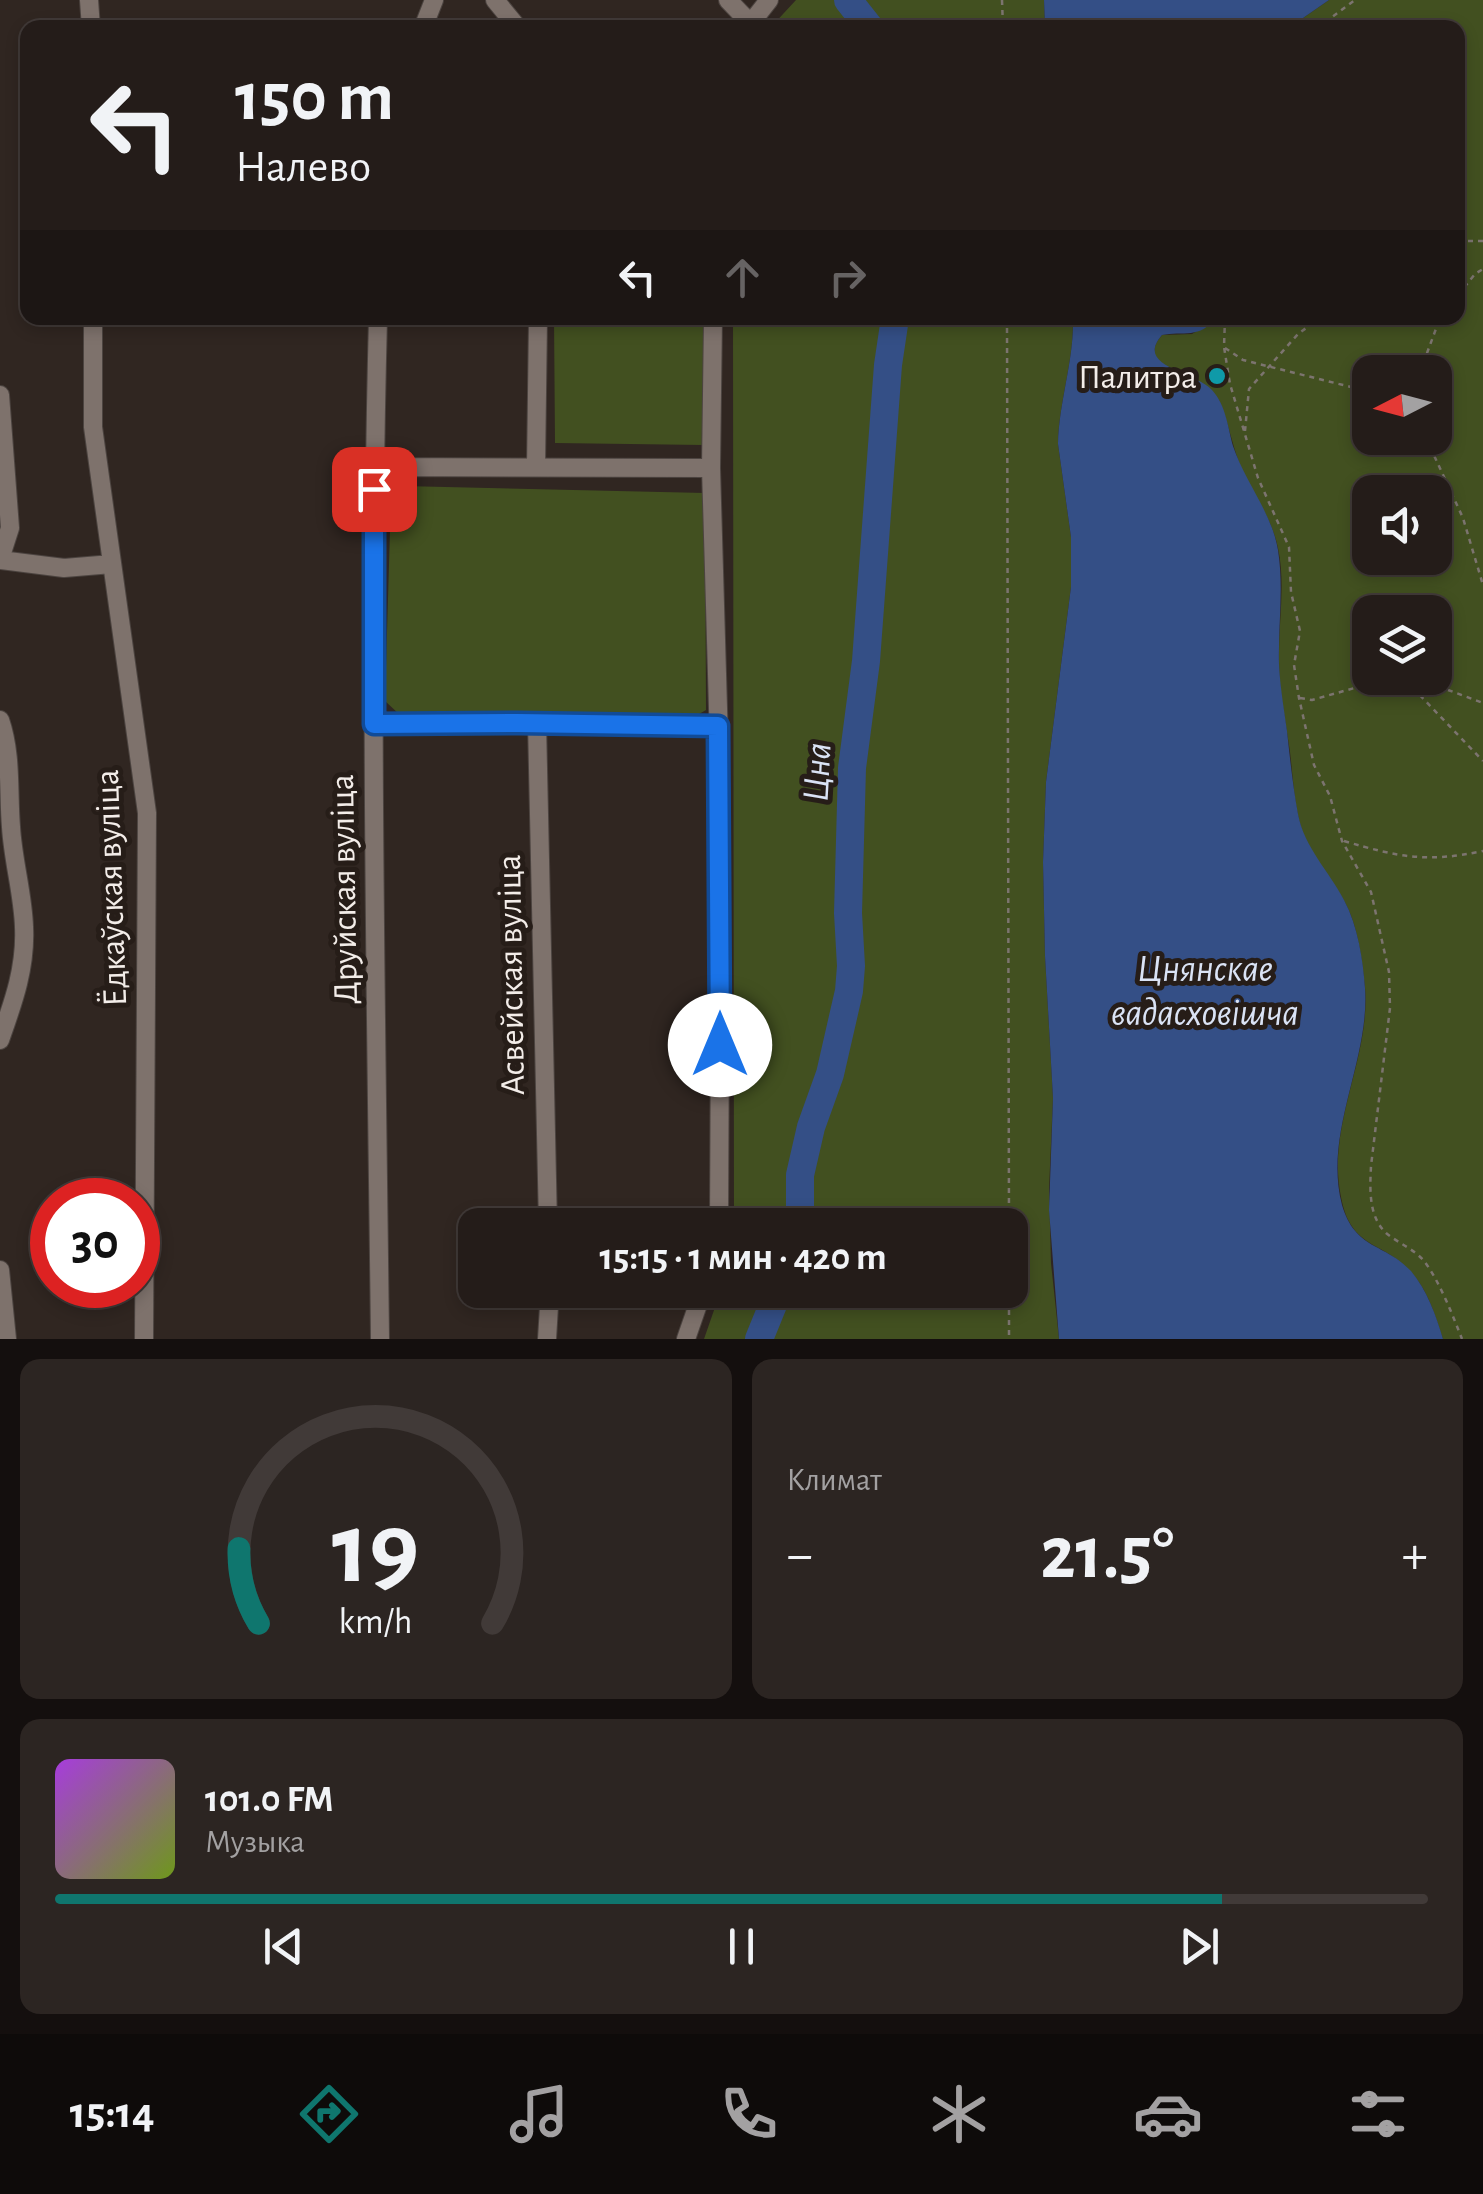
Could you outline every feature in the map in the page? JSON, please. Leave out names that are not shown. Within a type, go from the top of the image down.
[{"type":"street","points":[[495,0],[511,20]]},
{"type":"street","points":[[728,0],[745,20]]},
{"type":"street","points":[[753,20],[769,0]]},
{"type":"street","name":"Ёдкаўская вуліца","points":[[93,325],[93,427],[147,813],[144,1339]]},
{"type":"street","name":"Друйская вуліца","points":[[378,325],[374,724],[380,1339]]},
{"type":"street","points":[[536,467],[538,325]]},
{"type":"street","points":[[713,325],[711,468],[721,810],[720,1208]]},
{"type":"street","points":[[0,395],[10,528],[0,559],[64,568],[112,564]]},
{"type":"street","points":[[374,466],[711,468]]},
{"type":"street","points":[[0,720],[8,752],[10,826],[24,945],[19,982],[0,1040]]},
{"type":"street","name":"Асвейская вуліца","points":[[537,723],[548,1208]]},
{"type":"street","points":[[374,724],[718,726]]},
{"type":"street","points":[[0,1270],[7,1339]]},
{"type":"street","points":[[547,1339],[549,1308]]},
{"type":"street","points":[[686,1339],[697,1308]]},
{"type":"path","points":[[1328,20],[1355,0]]},
{"type":"path","points":[[1465,286],[1483,269]]},
{"type":"path","points":[[1007,325],[1009,1208]]},
{"type":"path","points":[[1225,325],[1230,384],[1245,437],[1258,478],[1289,547],[1291,592],[1300,631],[1294,665],[1314,766],[1330,796],[1342,840],[1371,892],[1389,972],[1390,1008],[1370,1178],[1375,1217],[1384,1231],[1424,1262],[1462,1339]]},
{"type":"path","points":[[1245,437],[1249,388],[1310,325]]},
{"type":"path","points":[[1426,355],[1437,325]]},
{"type":"path","points":[[1224,347],[1243,360],[1352,386]]},
{"type":"path","points":[[1434,455],[1463,518],[1483,585]]},
{"type":"path","points":[[1299,698],[1312,700],[1352,690]]},
{"type":"path","points":[[1452,691],[1483,703]]},
{"type":"path","points":[[1420,695],[1483,761]]},
{"type":"path","points":[[1342,840],[1391,855],[1423,858],[1483,851]]},
{"type":"path","points":[[1009,1308],[1009,1339]]},
{"type":"green space","points":[[796,0],[1044,0],[1045,20],[777,20]]},
{"type":"green space","points":[[1329,0],[1483,0],[1483,1339],[1443,1339],[1416,1278],[1399,1261],[1360,1236],[1346,1214],[1338,1170],[1339,1144],[1362,1040],[1365,987],[1352,919],[1309,846],[1297,809],[1279,673],[1282,590],[1278,548],[1267,516],[1240,465],[1219,400],[1156,358],[1155,346],[1162,335],[1192,334],[1207,325],[1465,325],[1465,20],[1300,20]]},
{"type":"green space","points":[[554,325],[705,325],[703,445],[555,443]]},
{"type":"green space","points":[[733,325],[1073,325],[1058,444],[1071,537],[1071,587],[1046,782],[1043,862],[1053,1098],[1051,1263],[1059,1339],[704,1339],[715,1308],[1028,1308],[1028,1208],[734,1208]]},
{"type":"green space","points":[[403,486],[705,493],[706,710],[687,721],[400,715],[385,701],[391,496]]},
{"type":"water","points":[[1044,0],[1329,0],[1300,20],[1045,20]]},
{"type":"water","name":"Цнянскае вадасховішча","points":[[1073,325],[1209,325],[1198,332],[1162,335],[1155,354],[1170,367],[1204,383],[1217,396],[1238,459],[1275,536],[1281,578],[1280,672],[1298,814],[1311,848],[1349,910],[1364,977],[1361,1042],[1338,1151],[1342,1205],[1363,1238],[1401,1262],[1417,1278],[1443,1339],[1059,1339],[1049,1210],[1053,1098],[1043,862],[1046,782],[1071,587],[1071,537],[1058,444]]},
{"type":"waterway","name":"Цна","points":[[848,0],[864,20]]},
{"type":"waterway","name":"Цна","points":[[800,1208],[800,1175],[849,991],[852,768],[866,661],[894,325]]},
{"type":"waterway","name":"Цна","points":[[759,1339],[772,1308]]},
{"type":"place","name":"Палитра","points":[[1217,376]]},
{"type":"route","points":[[374,489],[374,724],[718,726],[720,1045]]}]
